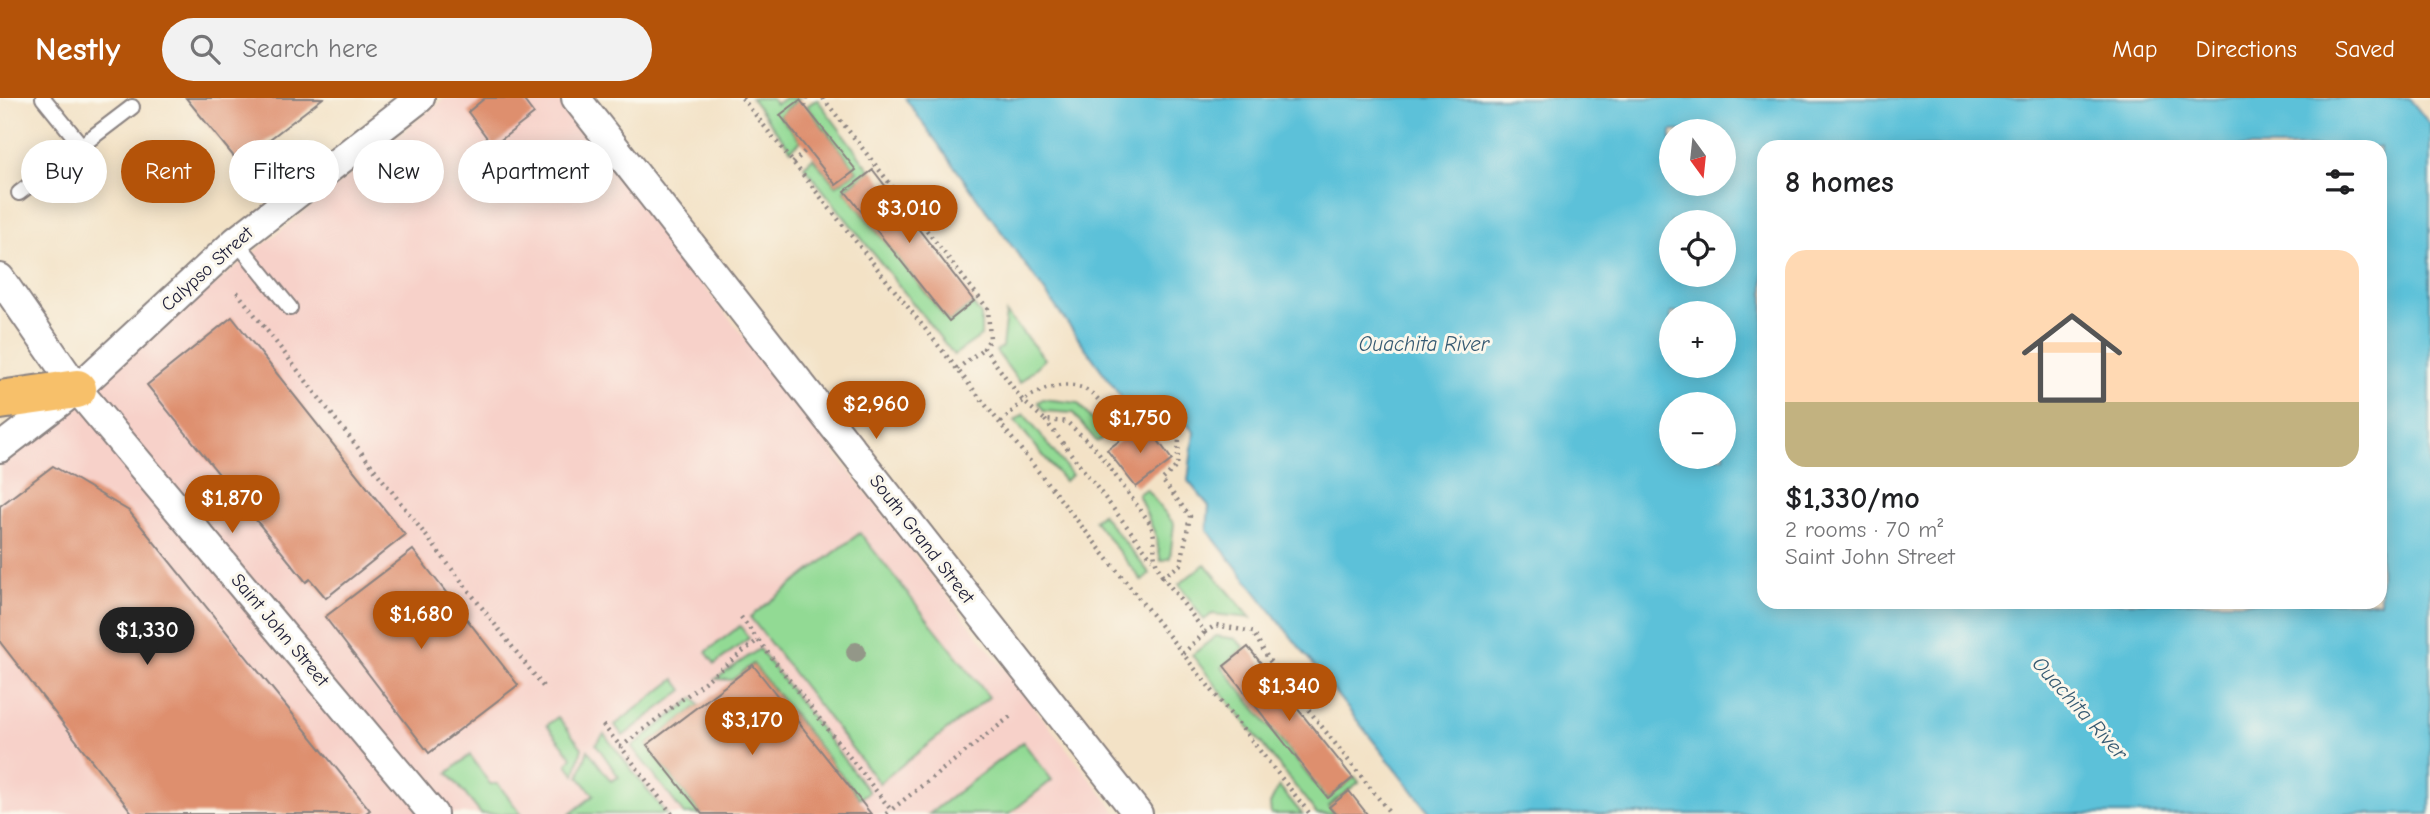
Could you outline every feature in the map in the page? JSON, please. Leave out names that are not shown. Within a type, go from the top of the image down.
[{"type":"highway","points":[[0,400],[77,389]]},
{"type":"street","name":"Calypso Street","points":[[0,448],[77,389],[236,241],[420,98]]},
{"type":"street","name":"South Grand Street","points":[[576,98],[1138,814]]},
{"type":"street","name":"Saint John Street","points":[[0,278],[77,389],[433,814]]},
{"type":"lane","points":[[43,98],[77,140]]},
{"type":"lane","points":[[88,140],[132,107]]},
{"type":"lane","points":[[236,241],[290,308]]},
{"type":"path","points":[[742,98],[1310,814]]},
{"type":"path","points":[[805,106],[807,98]]},
{"type":"path","points":[[823,98],[988,309],[989,339],[984,348],[957,369]]},
{"type":"path","points":[[793,163],[807,149]]},
{"type":"path","points":[[237,292],[545,690]]},
{"type":"path","points":[[984,348],[1023,401],[1045,420],[1206,632]]},
{"type":"path","points":[[1001,422],[1038,389],[1062,386],[1090,392],[1117,423],[1133,412],[1162,415],[1179,440],[1177,466],[1162,480],[1190,516],[1181,564],[1163,578]]},
{"type":"path","points":[[1045,420],[1067,422],[1096,449],[1150,523],[1154,534],[1152,559]]},
{"type":"path","points":[[741,617],[891,810]]},
{"type":"path","points":[[1183,654],[1216,625],[1253,632],[1269,660],[1391,814]]},
{"type":"path","points":[[621,747],[758,640]]},
{"type":"path","points":[[886,814],[1011,716]]},
{"type":"path","points":[[603,724],[672,814]]},
{"type":"shaded area","points":[[445,98],[557,98],[590,140],[458,140],[458,203],[613,203],[613,169],[1118,814],[0,814],[0,457],[315,203],[339,203],[339,184],[353,172],[353,203],[444,203],[444,140],[393,140]]},
{"type":"green space","points":[[751,98],[771,98],[776,104],[785,98],[799,98],[779,116],[801,141],[791,150]]},
{"type":"green space","points":[[817,99],[870,170],[844,190],[949,322],[973,304],[981,315],[981,336],[954,355],[804,166],[813,158],[836,186],[857,171],[807,106]]},
{"type":"green space","points":[[1006,313],[1045,359],[1020,383],[996,351],[1002,347]]},
{"type":"green space","points":[[1043,399],[1078,403],[1105,436],[1097,442],[1073,413],[1044,411],[1038,402]]},
{"type":"green space","points":[[1024,414],[1072,475],[1064,481],[1015,421]]},
{"type":"green space","points":[[1146,489],[1174,524],[1170,558],[1161,561],[1155,534],[1138,494]]},
{"type":"green space","points":[[1102,514],[1150,574],[1142,581],[1094,520]]},
{"type":"green space","points":[[860,533],[989,697],[879,783],[750,617]]},
{"type":"green space","points":[[1205,564],[1251,618],[1212,614],[1204,620],[1179,584]]},
{"type":"green space","points":[[740,626],[749,638],[715,664],[706,652]]},
{"type":"green space","points":[[1216,636],[1236,639],[1244,648],[1222,667],[1327,799],[1355,777],[1359,782],[1328,806],[1334,814],[1317,814],[1192,655]]},
{"type":"green space","points":[[759,649],[869,792],[860,798],[753,664],[732,680],[716,679]]},
{"type":"green space","points":[[675,679],[683,690],[623,736],[615,725]]},
{"type":"green space","points":[[694,698],[699,705],[647,745],[701,814],[684,814],[632,747]]},
{"type":"green space","points":[[558,717],[582,748],[575,775],[567,764],[572,757],[547,725]]},
{"type":"green space","points":[[604,734],[666,814],[570,814],[594,795],[579,777],[588,750],[611,781],[619,777],[596,744]]},
{"type":"green space","points":[[1023,742],[1052,780],[1009,814],[929,814]]},
{"type":"green space","points":[[470,755],[490,784],[498,784],[521,814],[481,814],[448,773]]},
{"type":"green space","points":[[1279,786],[1302,814],[1271,814],[1270,804]]},
{"type":"water","name":"Ouachita River","points":[[905,98],[2409,98],[2430,124],[2430,814],[1431,814],[1207,530],[1209,506],[1188,481],[1194,432],[1169,404],[1123,400]]},
{"type":"building","points":[[186,98],[323,98],[269,140],[229,140],[229,151]]},
{"type":"building","points":[[485,98],[522,98],[534,114],[501,140],[489,140],[468,112]]},
{"type":"building","points":[[800,100],[856,170],[836,185],[780,115]]},
{"type":"building","points":[[873,170],[974,301],[949,321],[845,191]]},
{"type":"building","points":[[232,317],[405,535],[326,598],[310,579],[306,582],[147,385]]},
{"type":"building","points":[[1145,422],[1172,460],[1136,487],[1107,450]]},
{"type":"building","points":[[53,466],[129,511],[370,810],[365,814],[133,814],[0,642],[0,506]]},
{"type":"building","points":[[413,550],[518,685],[429,753],[325,617]]},
{"type":"building","points":[[1248,647],[1353,778],[1328,798],[1224,666]]},
{"type":"building","points":[[753,665],[871,814],[702,814],[647,745]]},
{"type":"building","points":[[1349,791],[1367,814],[1335,814],[1329,807]]}]
